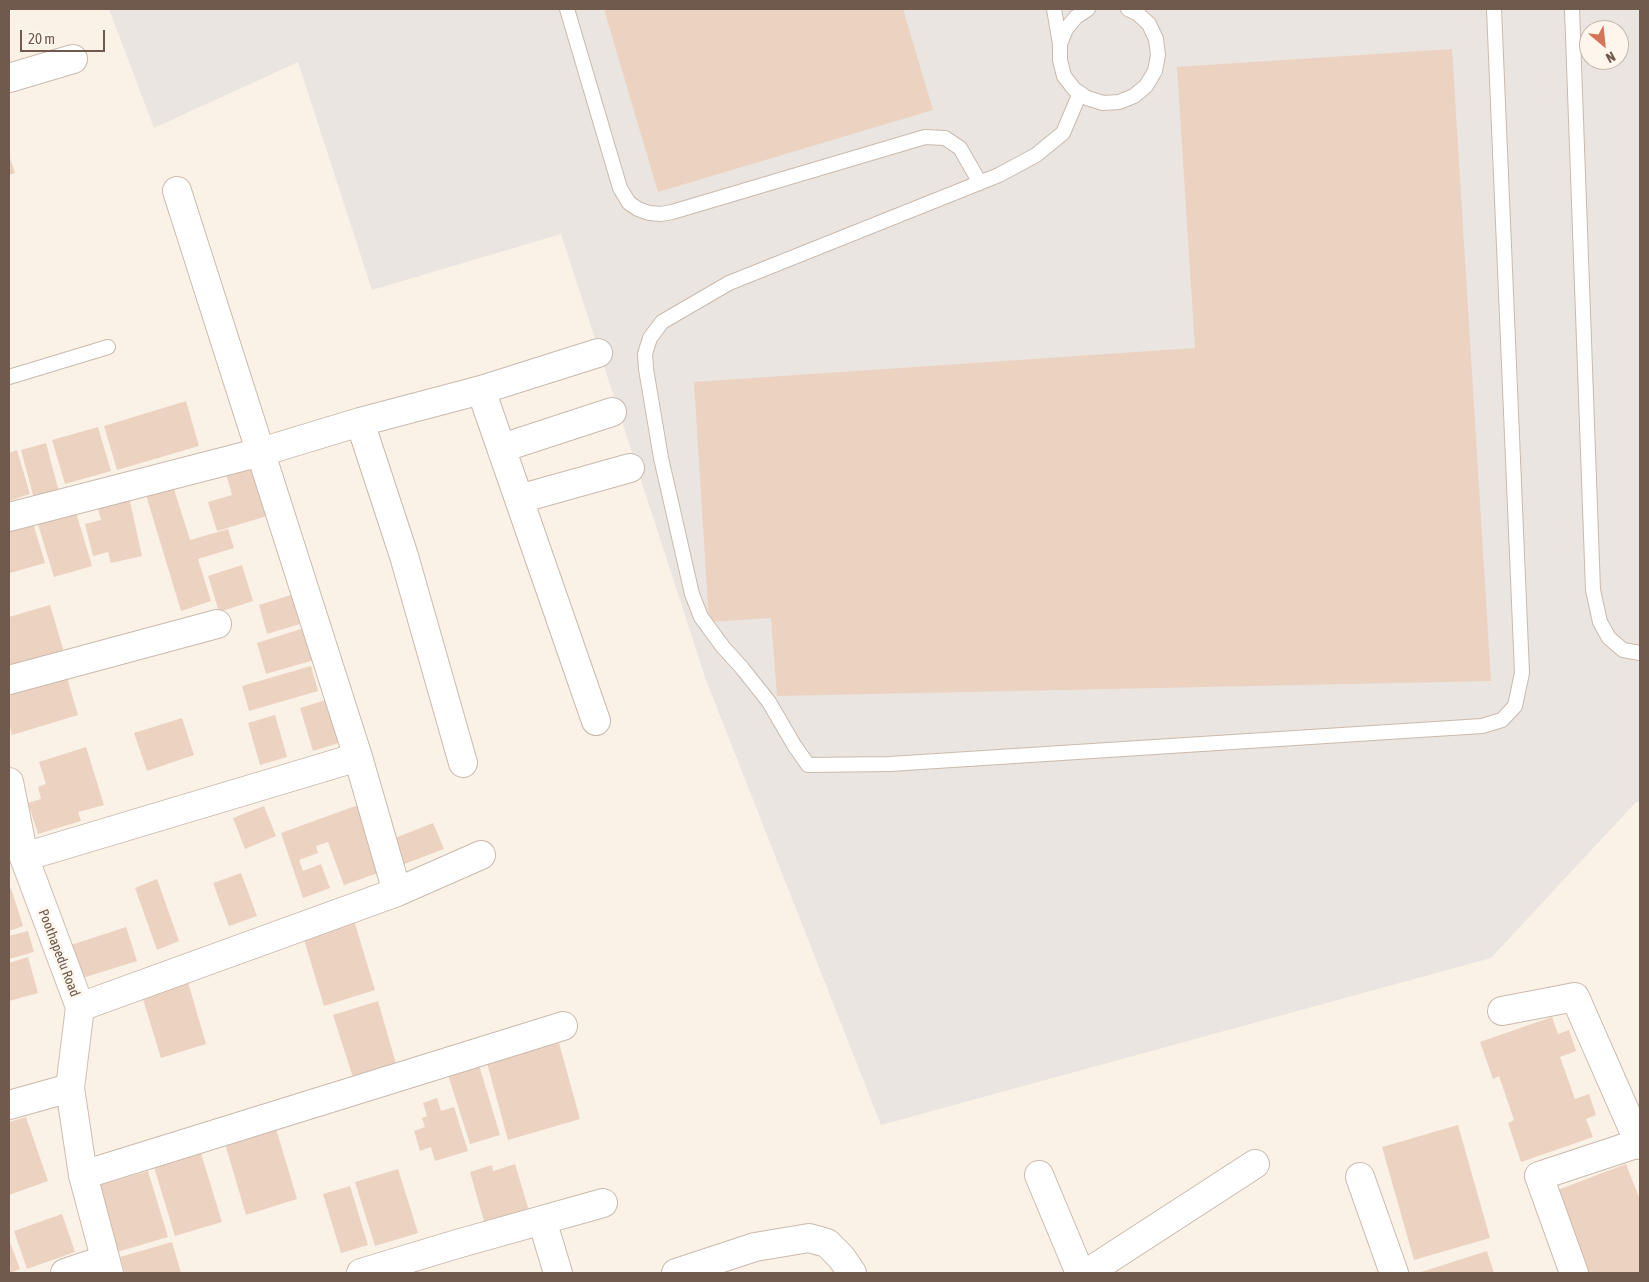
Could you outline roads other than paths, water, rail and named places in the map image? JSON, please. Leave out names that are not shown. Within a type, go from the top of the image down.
[{"type":"street","points":[[9,78],[73,60]]},
{"type":"street","points":[[177,191],[358,757],[397,892]]},
{"type":"street","points":[[9,517],[261,452],[360,422],[481,390],[598,353]]},
{"type":"street","points":[[481,390],[596,721]]},
{"type":"street","points":[[502,448],[612,412]]},
{"type":"street","points":[[360,422],[404,556],[463,763]]},
{"type":"street","points":[[519,499],[630,468]]},
{"type":"street","points":[[9,680],[217,624]]},
{"type":"street","points":[[24,857],[358,757]]},
{"type":"street","name":"Poothapedu Road","points":[[10,787],[24,857],[80,1008],[70,1088],[83,1175],[107,1266]]},
{"type":"street","points":[[80,1008],[397,892],[481,855]]},
{"type":"street","points":[[1502,1011],[1575,997],[1640,1144],[1539,1176],[1574,1273]]},
{"type":"street","points":[[83,1175],[563,1026]]},
{"type":"street","points":[[9,1105],[70,1088]]},
{"type":"street","points":[[1087,1273],[1255,1164]]},
{"type":"street","points":[[1039,1175],[1080,1273]]},
{"type":"street","points":[[1360,1177],[1394,1273]]},
{"type":"street","points":[[361,1273],[603,1203]]},
{"type":"street","points":[[542,1220],[558,1273]]},
{"type":"street","points":[[676,1273],[755,1247],[809,1238],[827,1243],[841,1257],[852,1273]]},
{"type":"street","points":[[65,1273],[107,1266]]},
{"type":"lane","points":[[567,9],[620,188],[629,203],[638,209],[655,214],[672,212],[925,137],[945,138],[960,148],[980,183]]},
{"type":"lane","points":[[1054,9],[1060,44],[1060,60],[1064,76],[1080,94],[1102,102],[1119,102],[1134,96],[1146,86],[1155,71],[1158,55],[1156,39],[1149,24],[1137,13],[1128,9]]},
{"type":"lane","points":[[1060,44],[1066,29],[1076,17],[1088,9]]},
{"type":"lane","points":[[1080,94],[1063,133],[1036,155],[980,183],[730,283],[662,322],[650,338],[645,354],[646,369],[661,458],[692,594],[701,617],[723,647],[769,702],[808,765],[890,764],[1482,726],[1502,720],[1514,706],[1522,673],[1494,9]]},
{"type":"lane","points":[[1572,9],[1593,590],[1600,622],[1609,638],[1623,650],[1640,653]]},
{"type":"lane","points":[[9,377],[108,347]]}]
